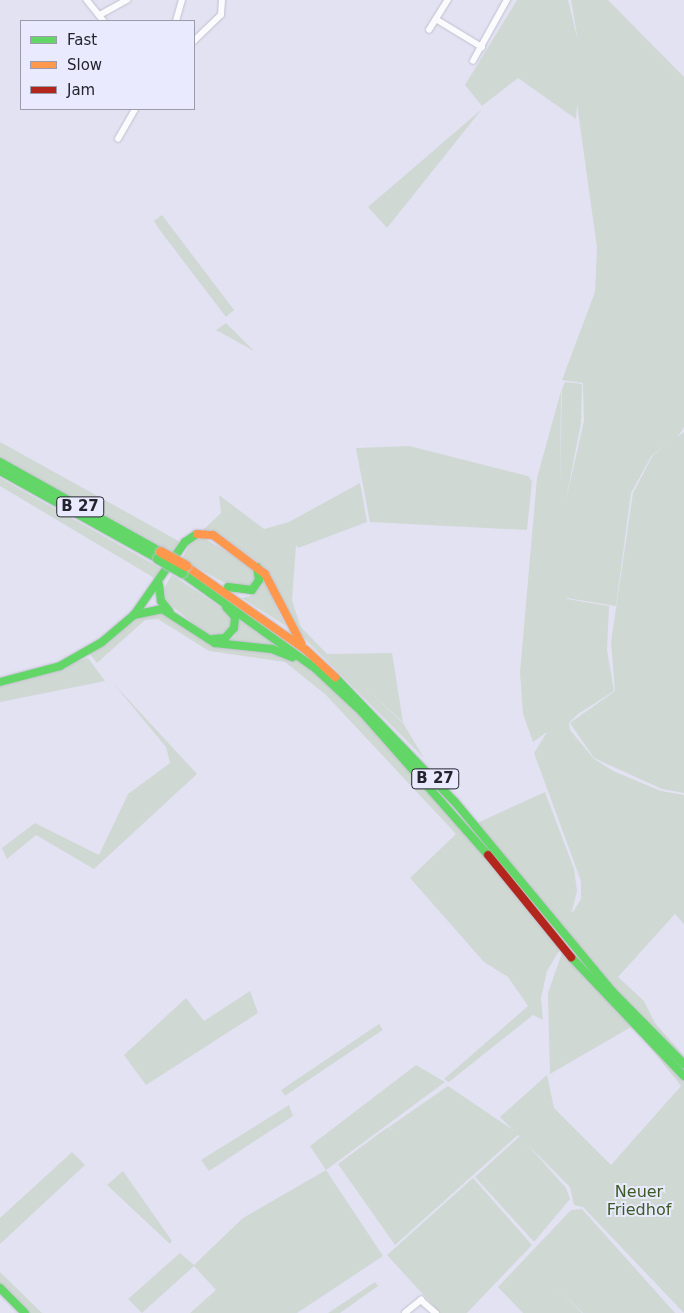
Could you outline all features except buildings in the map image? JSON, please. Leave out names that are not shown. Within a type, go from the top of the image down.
[{"type":"main road","name":"B 27","points":[[0,462],[213,587],[306,650],[409,749],[549,924]]},
{"type":"main road","name":"B 27","points":[[0,471],[159,555]]},
{"type":"main road","name":"B 27","points":[[159,585],[185,542],[198,534],[213,536],[257,567],[306,650]]},
{"type":"main road","name":"B 27","points":[[213,587],[238,592],[252,590],[260,580],[257,567]]},
{"type":"main road","points":[[159,585],[161,601],[169,611]]},
{"type":"main road","points":[[0,682],[75,660],[134,615],[159,585]]},
{"type":"main road","name":"B 27","points":[[207,638],[225,638],[235,622],[213,587]]},
{"type":"main road","name":"B 27","points":[[213,587],[316,670],[404,755],[579,960],[684,1076]]},
{"type":"main road","points":[[134,615],[152,609],[169,611]]},
{"type":"main road","name":"B 27","points":[[169,611],[207,638],[234,647],[272,649],[316,670]]},
{"type":"main road","name":"B 27","points":[[579,960],[684,1064]]},
{"type":"main road","points":[[0,1288],[25,1313]]},
{"type":"street","points":[[88,0],[103,20]]},
{"type":"street","points":[[100,15],[127,0]]},
{"type":"street","points":[[176,20],[182,0]]},
{"type":"street","points":[[195,40],[221,15],[222,0]]},
{"type":"street","points":[[429,30],[448,0]]},
{"type":"street","points":[[473,61],[507,0]]},
{"type":"street","points":[[436,19],[482,47]]},
{"type":"street","points":[[118,138],[134,110]]},
{"type":"street","points":[[405,1313],[422,1300],[436,1313]]},
{"type":"green space","points":[[517,0],[568,0],[578,41],[571,0],[608,0],[684,77],[684,427],[677,438],[652,455],[631,493],[616,606],[567,598],[566,590],[567,599],[609,606],[607,650],[614,691],[578,714],[569,723],[570,730],[594,759],[613,771],[661,791],[684,795],[684,924],[675,914],[618,977],[644,1001],[655,1023],[684,1056],[684,1064],[650,1031],[477,823],[545,792],[574,869],[577,891],[572,911],[566,909],[573,912],[581,899],[581,881],[534,753],[547,732],[533,742],[523,714],[520,672],[537,478],[561,391],[560,486],[562,389],[565,382],[582,384],[581,423],[566,500],[584,421],[583,383],[562,380],[595,292],[597,248],[577,104],[576,119],[518,78],[482,106],[465,85]]},
{"type":"green space","points":[[482,109],[387,228],[368,207]]},
{"type":"green space","points":[[162,215],[234,310],[226,317],[159,229],[154,221]]},
{"type":"green space","points":[[226,323],[254,351],[216,330]]},
{"type":"green space","points":[[684,432],[684,793],[662,789],[594,758],[570,723],[615,691],[611,642],[633,493],[653,455]]},
{"type":"green space","points":[[0,442],[179,541],[172,555],[0,460]]},
{"type":"green space","points":[[409,446],[528,476],[532,481],[527,530],[370,522],[356,448]]},
{"type":"green space","points":[[0,478],[162,569],[156,579],[0,486]]},
{"type":"green space","points":[[360,483],[367,522],[298,548],[296,545],[292,601],[301,627],[327,654],[392,653],[403,722],[364,687],[403,723],[424,758],[296,630],[259,563],[220,535],[203,530],[221,513],[219,495],[264,529],[289,522]]},
{"type":"green space","points":[[202,537],[254,568],[256,583],[237,590],[182,559],[189,545]]},
{"type":"green space","points":[[172,575],[225,610],[232,623],[228,633],[218,637],[206,634],[166,601],[164,588]]},
{"type":"green space","points":[[265,580],[286,626],[242,598],[251,596]]},
{"type":"green space","points":[[152,609],[207,638],[272,649],[301,662],[362,712],[562,946],[547,971],[541,998],[543,1020],[533,1015],[449,1082],[444,1079],[528,1006],[508,977],[484,962],[410,878],[456,834],[326,695],[285,662],[209,651],[158,619],[145,620],[97,663],[89,653]]},
{"type":"green space","points":[[238,619],[286,651],[226,642],[235,636]]},
{"type":"green space","points":[[88,658],[105,681],[0,702],[0,685]]},
{"type":"green space","points":[[113,683],[197,774],[94,869],[36,835],[7,859],[2,848],[35,823],[99,855],[128,794],[170,763],[166,747]]},
{"type":"green space","points":[[562,953],[631,1027],[550,1074],[548,993]]},
{"type":"green space","points":[[250,991],[258,1013],[146,1085],[124,1055],[186,998],[204,1021]]},
{"type":"green space","points":[[379,1024],[383,1030],[285,1096],[281,1090]]},
{"type":"green space","name":"Neuer Friedhof","points":[[634,1027],[684,1076],[684,1313],[583,1207],[574,1205],[570,1187],[500,1117],[547,1075],[554,1108],[611,1165],[681,1086]]},
{"type":"green space","points":[[416,1065],[445,1082],[326,1170],[310,1146]]},
{"type":"green space","points":[[448,1086],[519,1134],[395,1245],[338,1164],[388,1127],[394,1133],[389,1127]]},
{"type":"green space","points":[[289,1105],[293,1116],[209,1171],[201,1160]]},
{"type":"green space","points":[[520,1136],[566,1188],[570,1199],[534,1242],[475,1177]]},
{"type":"green space","points":[[72,1152],[85,1165],[0,1244],[0,1218]]},
{"type":"green space","points":[[326,1170],[383,1256],[297,1313],[190,1313],[216,1290],[194,1266],[142,1313],[128,1299],[180,1253],[194,1265],[243,1218]]},
{"type":"green space","points":[[123,1171],[172,1241],[170,1244],[107,1185]]},
{"type":"green space","points":[[473,1178],[532,1245],[467,1313],[440,1313],[387,1255]]},
{"type":"green space","points":[[582,1209],[675,1313],[583,1313],[557,1288],[582,1313],[523,1313],[498,1287],[571,1210]]},
{"type":"green space","points":[[0,1272],[42,1313],[25,1313],[0,1288]]},
{"type":"green space","points":[[375,1282],[378,1286],[340,1313],[328,1313]]},
{"type":"traffic: fast","points":[[0,462],[161,552]]},
{"type":"traffic: fast","points":[[0,471],[158,559]]},
{"type":"traffic: fast","points":[[0,682],[60,666],[102,642],[134,615],[185,542],[197,534]]},
{"type":"traffic: fast","points":[[158,559],[182,573]]},
{"type":"traffic: fast","points":[[228,587],[252,590],[259,580],[257,567]]},
{"type":"traffic: fast","points":[[182,573],[316,669],[362,712],[488,855]]},
{"type":"traffic: fast","points":[[159,585],[161,601],[169,611]]},
{"type":"traffic: fast","points":[[213,639],[225,638],[234,628],[235,617],[226,607]]},
{"type":"traffic: fast","points":[[134,615],[162,609],[215,643],[272,649],[292,657]]},
{"type":"traffic: fast","points":[[335,677],[455,802],[612,991],[684,1064]]},
{"type":"traffic: fast","points":[[571,957],[684,1076]]},
{"type":"traffic: fast","points":[[0,1288],[25,1313]]},
{"type":"traffic: slow","points":[[197,534],[213,535],[265,574],[301,643]]},
{"type":"traffic: slow","points":[[161,552],[186,566]]},
{"type":"traffic: slow","points":[[186,566],[306,650],[335,677]]},
{"type":"traffic: jam","points":[[488,855],[571,957]]}]
